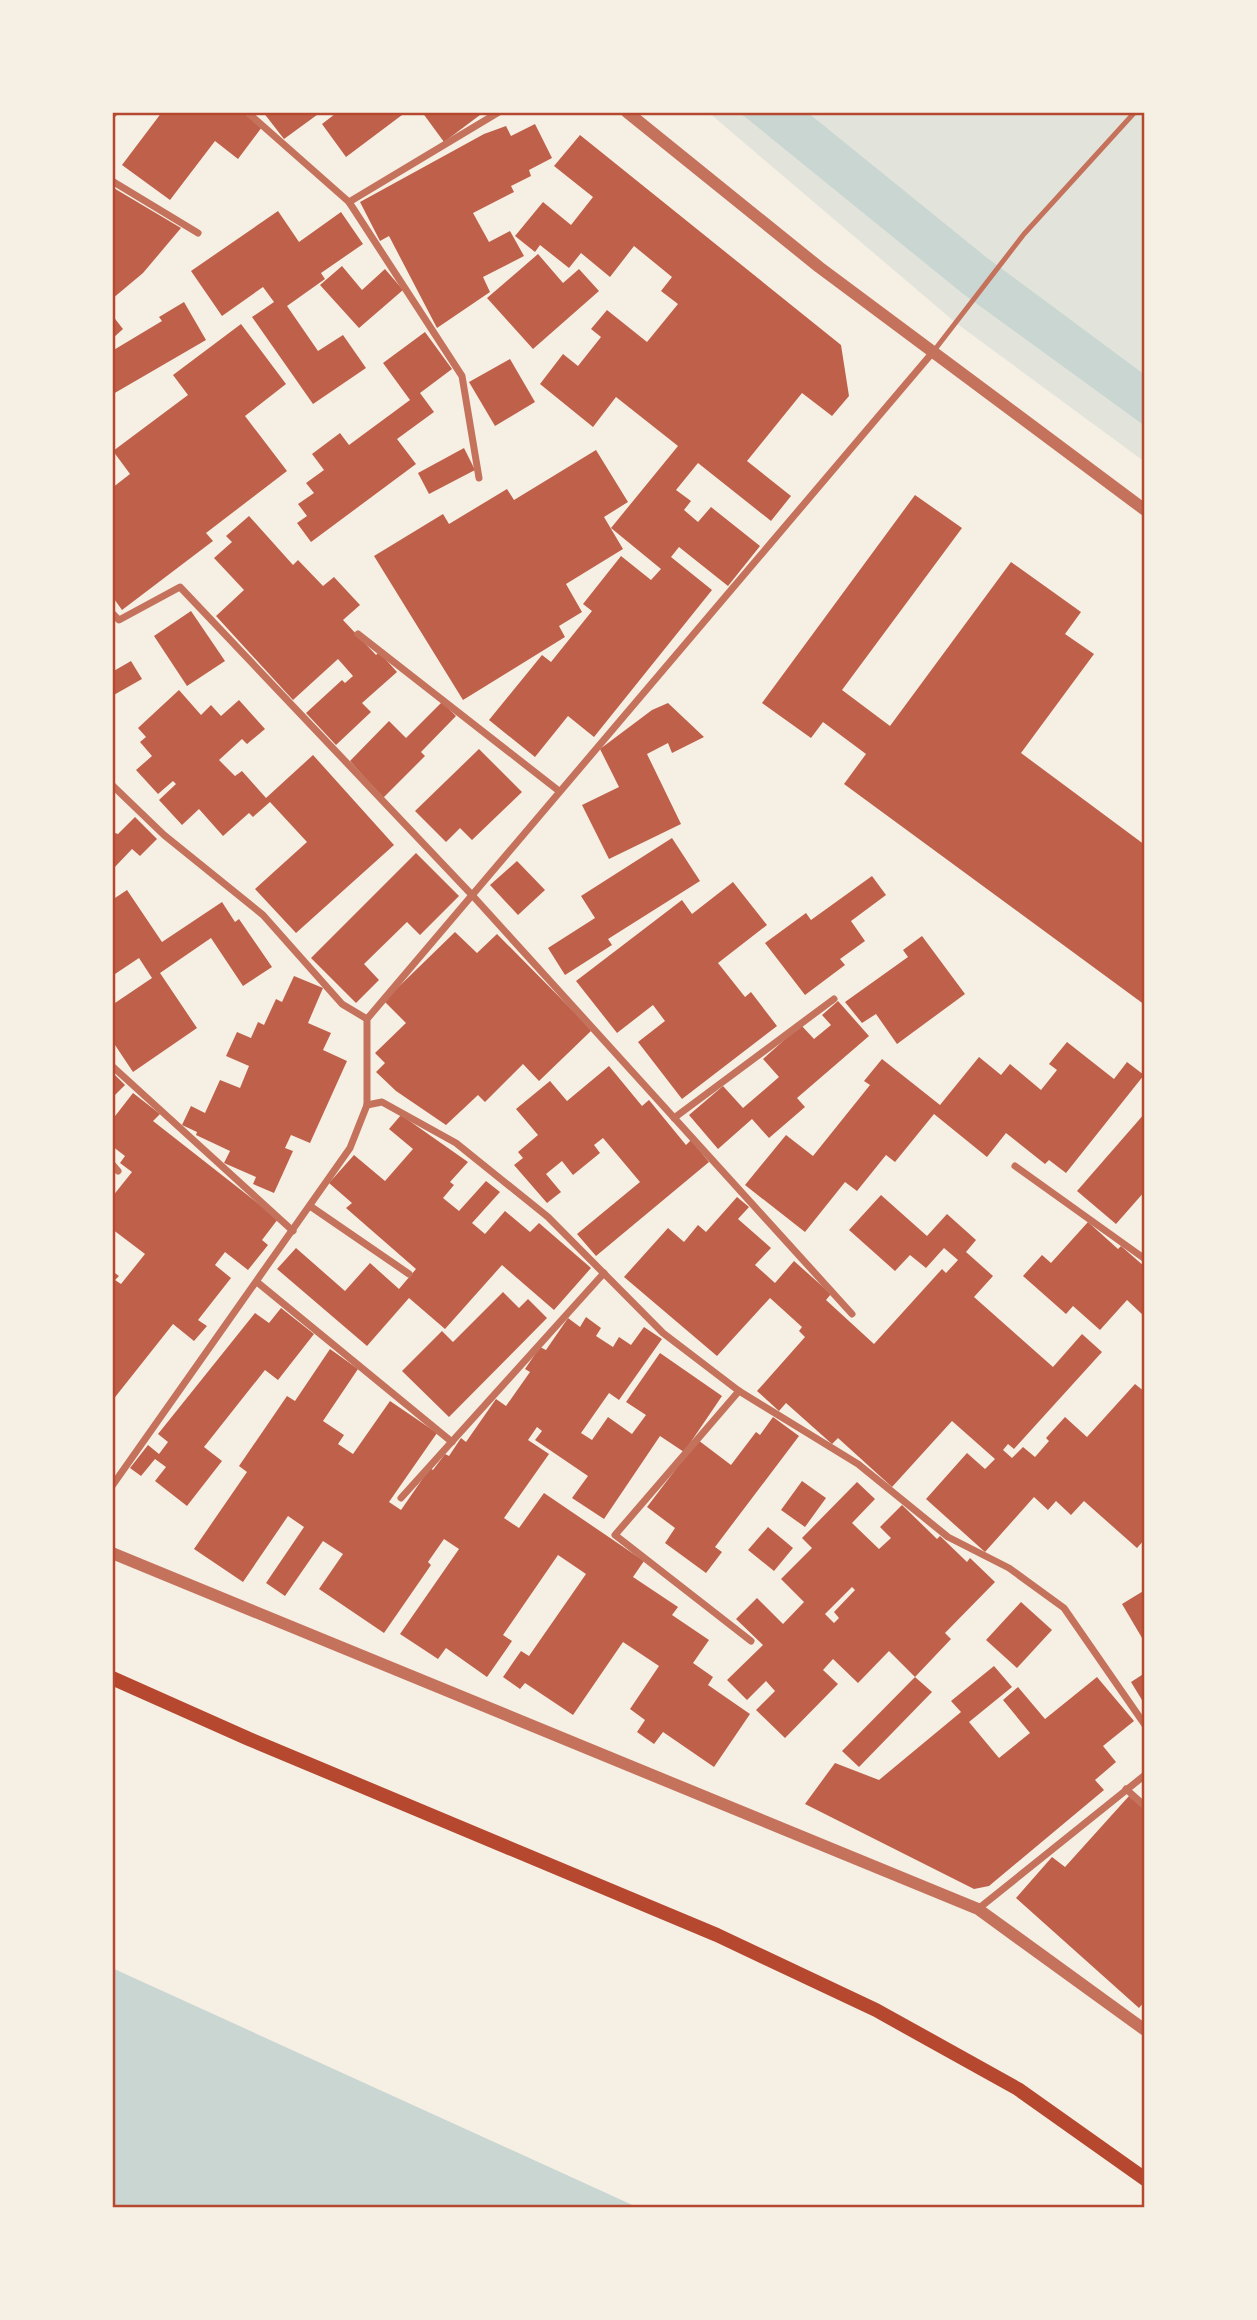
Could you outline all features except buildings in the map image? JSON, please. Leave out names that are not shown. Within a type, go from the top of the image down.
[{"type":"main road","points":[[112,1678],[249,1739],[717,1934],[876,2010],[1018,2089],[1145,2179]]},
{"type":"street","points":[[247,112],[349,202],[462,376],[479,478]]},
{"type":"street","points":[[349,202],[499,112]]},
{"type":"street","points":[[627,112],[819,267],[1145,510]]},
{"type":"street","points":[[112,181],[198,233]]},
{"type":"street","points":[[112,1486],[350,1148],[367,1105],[367,1018],[933,352]]},
{"type":"street","points":[[112,613],[119,620],[180,587],[472,895],[852,1314]]},
{"type":"street","points":[[358,634],[559,791]]},
{"type":"street","points":[[112,785],[164,835],[263,915],[342,1004],[367,1018]]},
{"type":"street","points":[[674,1118],[834,999]]},
{"type":"street","points":[[112,1066],[293,1231]]},
{"type":"street","points":[[367,1105],[382,1102],[456,1143],[548,1217],[663,1333],[739,1391],[858,1464],[948,1537],[1009,1568],[1064,1608],[1145,1725]]},
{"type":"street","points":[[112,1164],[118,1171]]},
{"type":"street","points":[[1015,1166],[1145,1259]]},
{"type":"street","points":[[310,1206],[409,1274]]},
{"type":"street","points":[[401,1498],[604,1273]]},
{"type":"street","points":[[257,1282],[452,1442]]},
{"type":"street","points":[[739,1391],[615,1535],[751,1641]]},
{"type":"street","points":[[112,1553],[978,1909],[1145,2030]]},
{"type":"street","points":[[978,1909],[1145,1775]]},
{"type":"street","points":[[1126,1789],[1145,1806]]},
{"type":"lane","points":[[933,352],[1024,234],[1135,112]]},
{"type":"shaded area","points":[[708,112],[1145,112],[1145,462],[956,323]]},
{"type":"shaded area","points":[[739,112],[807,112],[986,257],[1145,375],[1145,426],[962,293]]},
{"type":"shaded area","points":[[112,1968],[639,2208],[112,2208]]}]
